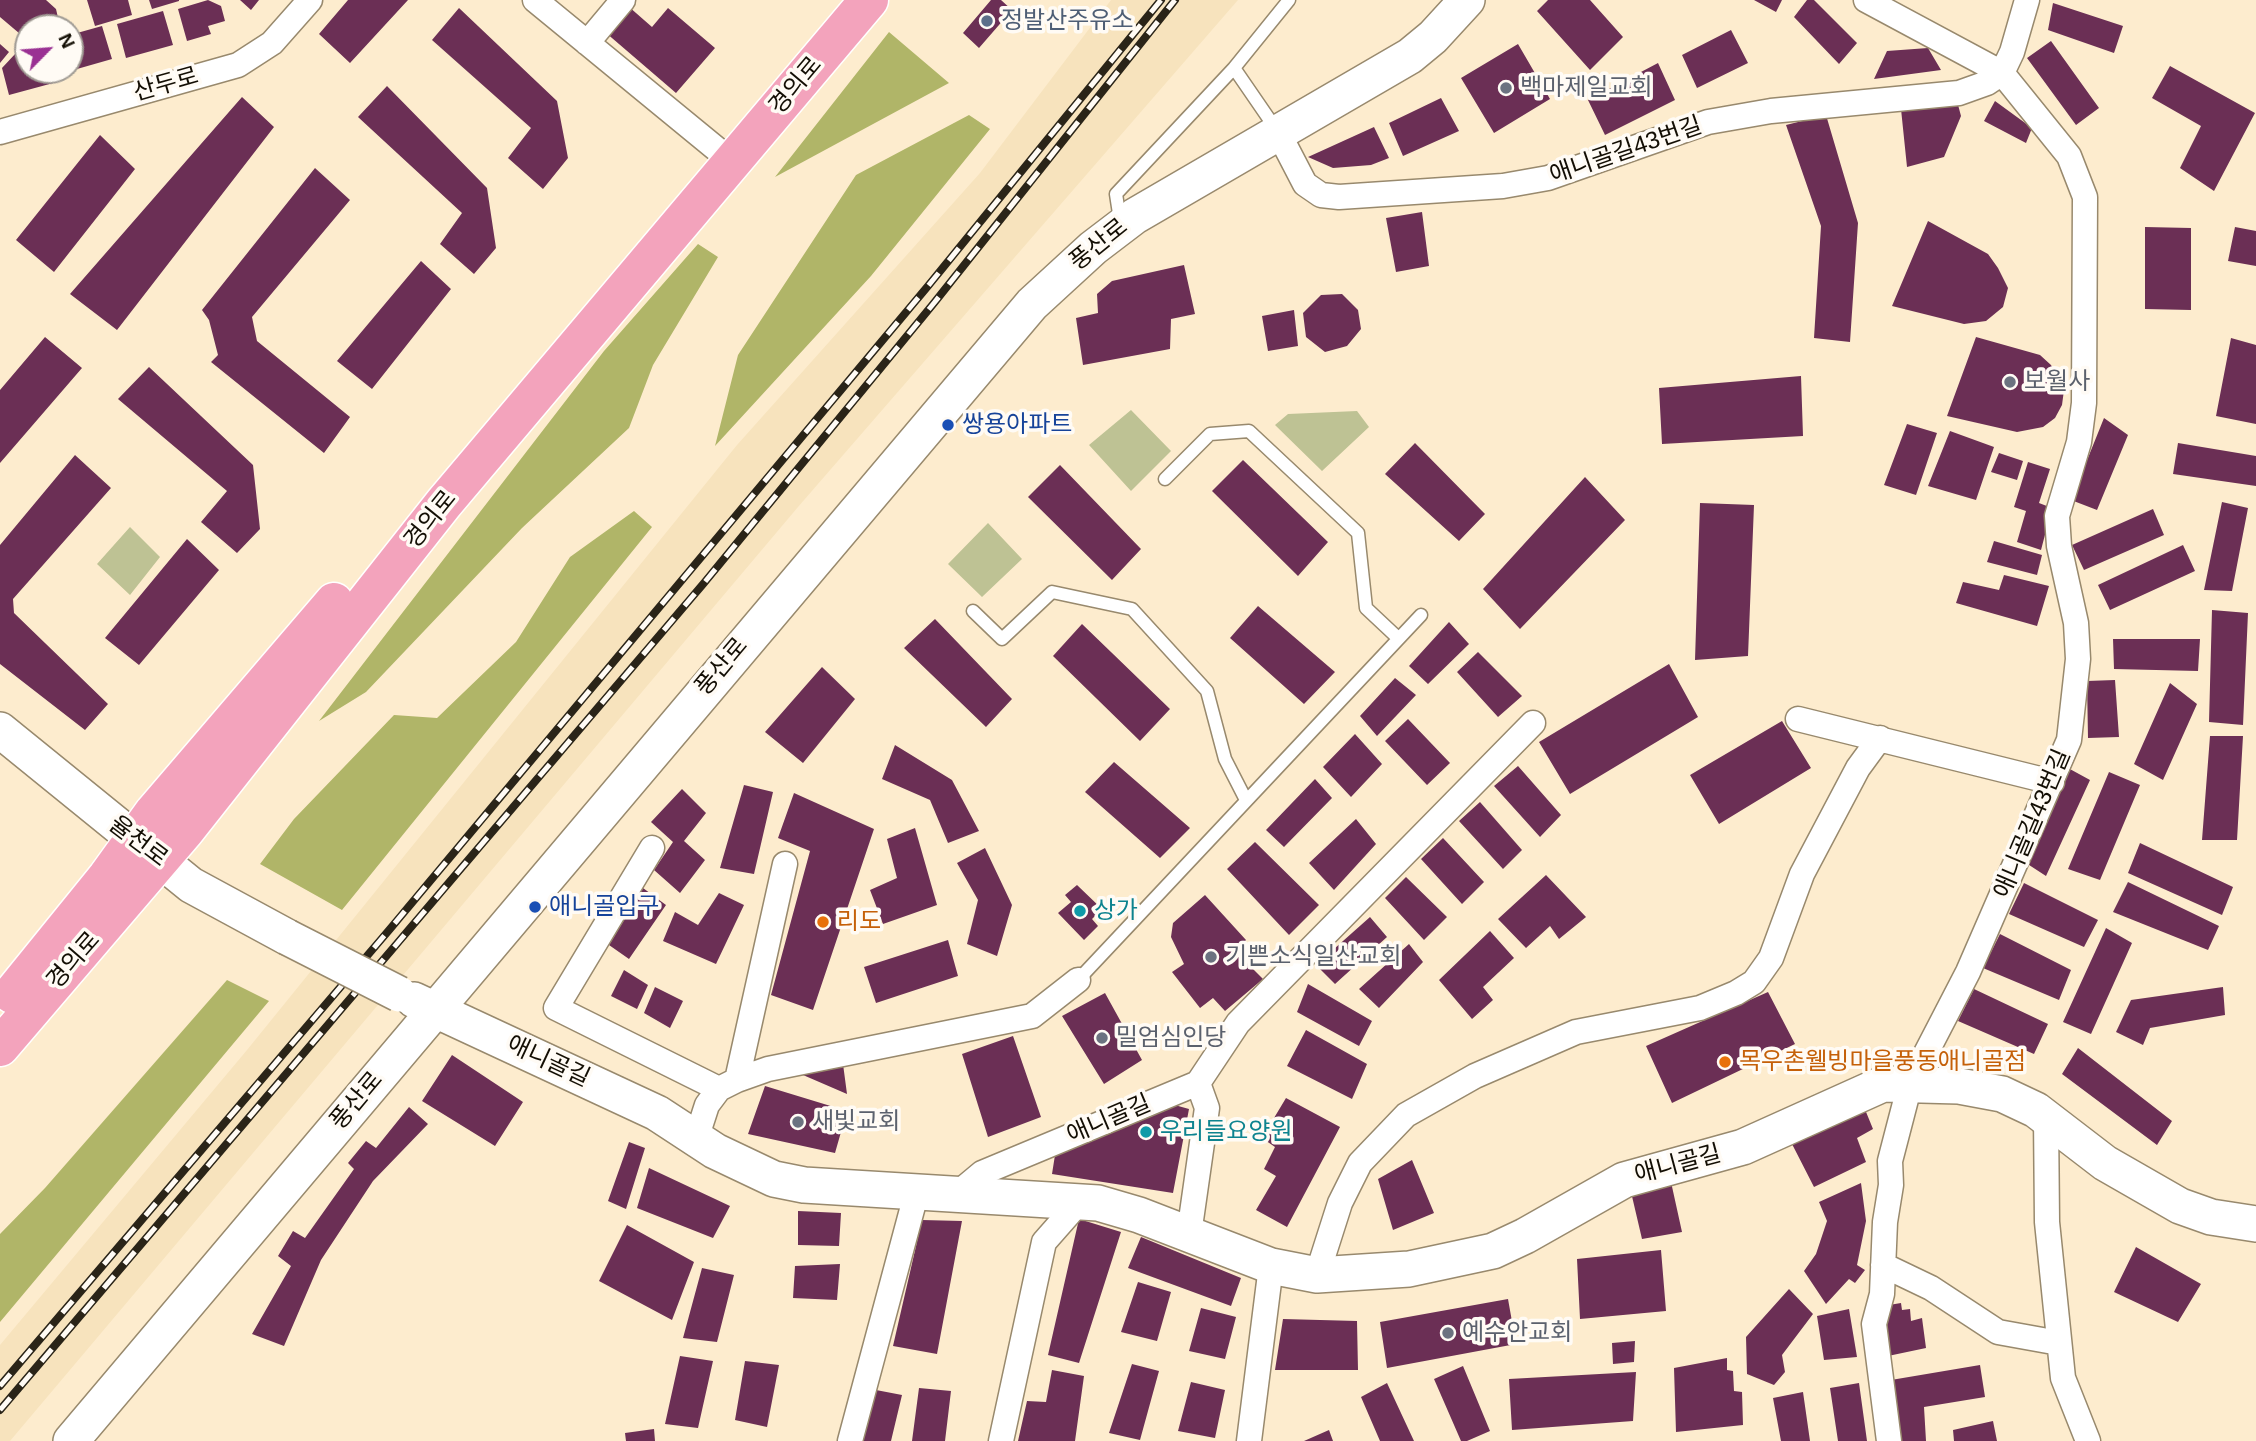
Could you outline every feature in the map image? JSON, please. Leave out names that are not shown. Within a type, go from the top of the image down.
[{"type":"main road","name":"경의로","points":[[0,1047],[148,848],[719,151],[838,0]]},
{"type":"main road","name":"경의로","points":[[0,1009],[148,848],[869,0]]},
{"type":"main road","name":"풍산로","points":[[71,1441],[1004,333],[1056,280],[1121,227],[1174,192],[1364,86],[1410,57],[1433,37],[1466,0]]},
{"type":"main road","name":"율천로","points":[[0,730],[105,818],[148,848],[191,885],[399,994],[434,1008]]},
{"type":"main road","name":"애니골길","points":[[434,1008],[657,1114],[760,1174],[790,1183],[1082,1200],[1125,1210],[1271,1266],[1317,1275],[1409,1269],[1493,1251],[1624,1180],[1743,1147],[1883,1084],[1983,1090],[2021,1102],[2046,1117],[2105,1163],[2180,1206],[2211,1217],[2256,1224]]},
{"type":"street","name":"산두로","points":[[0,132],[237,65],[272,43],[310,0]]},
{"type":"street","points":[[535,0],[719,151]]},
{"type":"street","points":[[587,43],[623,0]]},
{"type":"street","name":"애니골길43번길","points":[[1866,0],[2002,73],[2068,156],[2085,197],[2084,402],[2079,442],[2057,516],[2059,546],[2076,623],[2078,659],[2069,740],[1968,972],[1910,1084],[1890,1161],[1891,1185],[1885,1222],[1882,1294],[1874,1324],[1889,1441]]},
{"type":"street","points":[[2002,73],[2012,52],[2027,0]]},
{"type":"street","name":"애니골길43번길","points":[[1278,132],[1306,184],[1321,195],[1339,197],[1503,186],[1548,178],[1708,122],[1771,111],[1959,93],[1987,83],[2002,73]]},
{"type":"street","points":[[1798,719],[2052,782]]},
{"type":"street","points":[[1189,1234],[1206,1108],[1198,1083],[1238,1023],[1533,723]]},
{"type":"street","points":[[1317,1275],[1340,1203],[1360,1163],[1406,1115],[1475,1076],[1576,1032],[1700,1008],[1736,993],[1754,982],[1771,958],[1802,874],[1858,768],[1880,738]]},
{"type":"street","points":[[652,848],[556,1008],[728,1084]]},
{"type":"street","points":[[728,1084],[785,864]]},
{"type":"street","points":[[696,1139],[707,1105],[728,1084],[768,1069],[1032,1016],[1078,980]]},
{"type":"street","name":"애니골길","points":[[958,1193],[982,1173],[1198,1083]]},
{"type":"street","points":[[2046,1117],[2047,1222],[2063,1378],[2088,1441]]},
{"type":"street","points":[[850,1441],[917,1191]]},
{"type":"street","points":[[1001,1441],[1044,1242],[1082,1200]]},
{"type":"street","points":[[1883,1265],[1931,1288],[1998,1332],[2059,1343]]},
{"type":"street","points":[[1249,1441],[1271,1266]]},
{"type":"lane","points":[[1121,227],[1116,194],[1234,68],[1289,0]]},
{"type":"lane","points":[[1234,68],[1278,132]]},
{"type":"lane","points":[[1165,479],[1210,434],[1249,431],[1358,533],[1366,608],[1398,638]]},
{"type":"lane","points":[[973,611],[1002,639],[1052,592],[1132,609],[1207,691],[1224,759],[1246,800]]},
{"type":"lane","points":[[1078,980],[1421,615]]},
{"type":"shaded area","points":[[1111,0],[1238,0],[798,507],[10,1441],[0,1441],[0,1345],[247,1050],[737,445],[980,173]]},
{"type":"green space","points":[[889,32],[949,83],[775,177]]},
{"type":"green space","points":[[969,115],[990,129],[871,276],[715,446],[738,355],[856,175]]},
{"type":"green space","points":[[698,244],[718,257],[653,365],[629,428],[522,528],[366,692],[319,721],[604,351]]},
{"type":"green space","points":[[1131,410],[1171,451],[1131,491],[1089,445]]},
{"type":"green space","points":[[1357,411],[1369,427],[1322,471],[1275,425],[1288,414]]},
{"type":"green space","points":[[634,511],[652,527],[342,910],[260,864],[294,819],[394,715],[437,718],[516,642],[570,557]]},
{"type":"green space","points":[[988,523],[1022,559],[982,597],[948,564]]},
{"type":"green space","points":[[130,527],[160,557],[130,595],[97,564]]},
{"type":"green space","points":[[227,980],[269,1001],[0,1322],[0,1234],[45,1188]]},
{"type":"building","points":[[0,0],[46,0],[56,9],[57,14],[14,14],[14,29],[0,17]]},
{"type":"building","points":[[87,0],[128,0],[132,15],[95,26]]},
{"type":"building","points":[[149,0],[179,0],[179,1],[152,9]]},
{"type":"building","points":[[208,0],[221,6],[225,21],[208,26],[211,34],[187,41],[178,9]]},
{"type":"building","points":[[240,0],[259,0],[251,10]]},
{"type":"building","points":[[348,0],[408,0],[350,63],[319,34]]},
{"type":"building","name":"정발산주유소","points":[[991,0],[1001,0],[1012,10],[979,48],[963,33]]},
{"type":"building","points":[[1548,0],[1590,0],[1623,37],[1590,70],[1537,11]]},
{"type":"building","points":[[1754,0],[1782,0],[1776,12]]},
{"type":"building","points":[[1807,0],[1814,0],[1857,43],[1839,64],[1794,17]]},
{"type":"building","points":[[2053,3],[2123,26],[2114,53],[2048,30]]},
{"type":"building","points":[[628,6],[652,27],[668,8],[715,48],[676,93],[605,32]]},
{"type":"building","points":[[459,8],[557,101],[568,158],[543,189],[508,158],[531,128],[432,40]]},
{"type":"building","points":[[163,11],[173,45],[126,58],[117,24]]},
{"type":"building","points":[[102,26],[112,59],[84,67],[84,31]]},
{"type":"building","points":[[1731,30],[1748,63],[1697,88],[1682,55]]},
{"type":"building","points":[[2051,41],[2099,108],[2076,125],[2027,58]]},
{"type":"building","points":[[0,44],[9,52],[0,63]]},
{"type":"building","name":"백마제일교회","points":[[1518,44],[1550,99],[1494,133],[1461,78]]},
{"type":"building","points":[[1928,48],[1941,70],[1874,79],[1887,51]]},
{"type":"building","points":[[14,55],[14,84],[50,84],[9,95],[2,68]]},
{"type":"building","points":[[1658,63],[1675,100],[1605,135],[1588,100]]},
{"type":"building","points":[[2170,66],[2255,113],[2214,191],[2180,168],[2201,126],[2152,98]]},
{"type":"building","points":[[387,86],[487,188],[496,248],[474,274],[440,244],[462,213],[358,117]]},
{"type":"building","points":[[242,97],[274,127],[117,330],[70,294]]},
{"type":"building","points":[[1441,98],[1459,131],[1403,156],[1389,123]]},
{"type":"building","points":[[1957,101],[1961,116],[1944,157],[1907,167],[1901,109]]},
{"type":"building","points":[[1995,101],[2032,128],[2026,143],[1984,121]]},
{"type":"building","points":[[1826,115],[1858,223],[1850,342],[1814,338],[1821,226],[1786,125]]},
{"type":"building","points":[[1374,127],[1389,158],[1371,165],[1333,168],[1308,157]]},
{"type":"building","points":[[100,135],[135,169],[54,272],[16,240]]},
{"type":"building","points":[[315,168],[350,200],[252,317],[257,341],[350,417],[324,453],[211,362],[218,355],[209,320],[202,310]]},
{"type":"building","points":[[1422,212],[1429,266],[1396,272],[1386,218]]},
{"type":"building","points":[[1928,221],[1988,254],[1998,268],[2008,288],[2003,307],[1986,321],[1964,324],[1892,306]]},
{"type":"building","points":[[2145,227],[2191,228],[2191,310],[2145,309]]},
{"type":"building","points":[[2235,227],[2256,231],[2256,266],[2228,261]]},
{"type":"building","points":[[421,261],[451,289],[372,389],[337,361]]},
{"type":"building","points":[[1184,265],[1195,314],[1171,319],[1170,349],[1083,365],[1076,318],[1098,313],[1097,294],[1112,281]]},
{"type":"building","points":[[1342,294],[1358,310],[1361,329],[1347,346],[1325,352],[1306,337],[1303,313],[1321,295]]},
{"type":"building","points":[[1294,310],[1298,346],[1268,351],[1262,316]]},
{"type":"building","points":[[45,337],[82,368],[0,463],[0,390]]},
{"type":"building","name":"보월사","points":[[1976,337],[2040,355],[2051,365],[2064,390],[2062,405],[2055,418],[2043,427],[2017,432],[1947,416]]},
{"type":"building","points":[[2231,338],[2256,345],[2256,424],[2216,416]]},
{"type":"building","points":[[149,367],[253,465],[260,529],[237,553],[201,522],[227,491],[118,399]]},
{"type":"building","points":[[1801,376],[1803,436],[1662,444],[1659,388]]},
{"type":"building","points":[[2104,418],[2128,435],[2097,510],[2071,500]]},
{"type":"building","points":[[1907,424],[1937,433],[1916,495],[1884,485]]},
{"type":"building","points":[[1950,431],[1994,447],[1976,500],[1928,486]]},
{"type":"building","points":[[1415,443],[1485,514],[1459,541],[1385,474]]},
{"type":"building","points":[[2178,443],[2256,456],[2256,486],[2173,474]]},
{"type":"building","points":[[1999,453],[2023,461],[2017,480],[1991,472]]},
{"type":"building","points":[[75,455],[111,488],[13,599],[14,613],[108,704],[85,730],[0,664],[0,545]]},
{"type":"building","points":[[1243,460],[1328,542],[1298,576],[1212,491]]},
{"type":"building","points":[[2028,462],[2050,469],[2039,503],[2052,508],[2041,550],[2017,542],[2026,511],[2014,507]]},
{"type":"building","points":[[1060,465],[1141,549],[1112,580],[1028,497]]},
{"type":"building","points":[[1585,477],[1625,520],[1520,629],[1483,589]]},
{"type":"building","points":[[2222,502],[2248,508],[2232,591],[2204,590]]},
{"type":"building","points":[[1700,503],[1754,505],[1748,656],[1695,660]]},
{"type":"building","points":[[2153,509],[2164,535],[2084,570],[2072,545]]},
{"type":"building","points":[[187,539],[219,570],[139,665],[105,638]]},
{"type":"building","points":[[1994,541],[2042,555],[2037,575],[1987,562]]},
{"type":"building","points":[[2183,545],[2195,571],[2110,610],[2098,585]]},
{"type":"building","points":[[2004,575],[2049,586],[2037,626],[1956,603],[1963,582],[1999,590]]},
{"type":"building","points":[[1258,606],[1335,672],[1304,704],[1230,638]]},
{"type":"building","points":[[2212,610],[2248,613],[2243,725],[2209,722]]},
{"type":"building","points":[[935,619],[1012,699],[986,727],[904,648]]},
{"type":"building","points":[[1449,622],[1469,644],[1428,684],[1409,666]]},
{"type":"building","points":[[1082,624],[1170,709],[1140,741],[1053,656]]},
{"type":"building","points":[[2113,639],[2200,639],[2198,671],[2114,669]]},
{"type":"building","points":[[1478,652],[1522,696],[1498,717],[1457,672]]},
{"type":"building","points":[[1669,664],[1698,717],[1570,794],[1539,742]]},
{"type":"building","points":[[822,667],[855,699],[803,763],[765,732]]},
{"type":"building","points":[[1395,678],[1416,695],[1377,736],[1360,716]]},
{"type":"building","points":[[2115,680],[2119,737],[2088,738],[2087,681]]},
{"type":"building","points":[[2170,683],[2197,704],[2163,780],[2134,764]]},
{"type":"building","points":[[1408,719],[1450,763],[1427,785],[1385,741]]},
{"type":"building","points":[[1782,721],[1811,768],[1719,824],[1690,775]]},
{"type":"building","points":[[1355,734],[1382,764],[1351,797],[1323,767]]},
{"type":"building","points":[[2210,736],[2243,736],[2237,840],[2202,840]]},
{"type":"building","points":[[895,745],[952,780],[979,831],[948,843],[930,800],[882,779]]},
{"type":"building","points":[[1114,762],[1190,828],[1160,858],[1085,792]]},
{"type":"building","points":[[1518,766],[1561,815],[1540,837],[1494,786]]},
{"type":"building","points":[[2068,768],[2090,780],[2046,876],[2026,863]]},
{"type":"building","points":[[2109,772],[2140,785],[2100,880],[2068,869]]},
{"type":"building","points":[[1315,779],[1332,798],[1284,847],[1266,830]]},
{"type":"building","points":[[744,785],[773,792],[754,874],[720,868]]},
{"type":"building","points":[[682,789],[706,813],[684,841],[705,860],[680,893],[654,870],[673,842],[651,822]]},
{"type":"building","points":[[794,793],[874,829],[813,1010],[771,995],[810,851],[778,838]]},
{"type":"building","points":[[1480,802],[1522,850],[1503,869],[1459,821]]},
{"type":"building","points":[[1356,819],[1376,844],[1334,890],[1309,863]]},
{"type":"building","points":[[915,828],[937,905],[883,924],[870,890],[897,878],[887,839]]},
{"type":"building","points":[[1443,838],[1484,882],[1462,904],[1421,859]]},
{"type":"building","points":[[1255,842],[1319,905],[1289,935],[1227,869]]},
{"type":"building","points":[[2140,843],[2233,887],[2222,915],[2128,873]]},
{"type":"building","points":[[985,848],[1012,905],[997,956],[967,944],[978,900],[957,863]]},
{"type":"building","points":[[1546,875],[1586,917],[1559,939],[1550,926],[1526,948],[1498,919]]},
{"type":"building","points":[[1406,877],[1447,917],[1424,940],[1385,898]]},
{"type":"building","points":[[2128,882],[2219,926],[2208,950],[2113,912]]},
{"type":"building","points":[[2024,883],[2098,920],[2084,947],[2009,914]]},
{"type":"building","name":"상가","points":[[1077,885],[1102,909],[1092,919],[1098,926],[1084,940],[1058,913],[1071,902],[1065,895]]},
{"type":"building","points":[[643,888],[666,905],[629,959],[609,945]]},
{"type":"building","points":[[719,893],[744,905],[716,964],[663,941],[675,912],[698,925]]},
{"type":"building","name":"기쁜소식일산교회","points":[[1205,895],[1246,940],[1235,951],[1263,979],[1225,1011],[1213,998],[1200,1008],[1172,972],[1184,964],[1171,937],[1173,923]]},
{"type":"building","points":[[1370,917],[1387,937],[1335,984],[1316,965]]},
{"type":"building","points":[[2106,928],[2132,943],[2091,1034],[2063,1022]]},
{"type":"building","points":[[1490,931],[1514,958],[1483,987],[1493,1000],[1472,1019],[1439,980]]},
{"type":"building","points":[[2000,934],[2071,970],[2059,1000],[1983,968]]},
{"type":"building","points":[[948,940],[958,976],[876,1003],[864,967]]},
{"type":"building","points":[[1409,944],[1423,962],[1379,1008],[1359,989]]},
{"type":"building","points":[[624,970],[648,985],[637,1009],[611,996]]},
{"type":"building","points":[[1308,984],[1372,1021],[1359,1046],[1297,1012]]},
{"type":"building","points":[[655,987],[683,1001],[670,1028],[644,1013]]},
{"type":"building","points":[[2223,987],[2225,1015],[2150,1028],[2143,1045],[2116,1032],[2131,1000]]},
{"type":"building","points":[[1974,989],[2048,1024],[2034,1054],[1958,1021]]},
{"type":"building","points":[[1768,992],[1795,1044],[1672,1103],[1646,1046]]},
{"type":"building","name":"밀엄심인당","points":[[1105,993],[1142,1060],[1104,1084],[1062,1016]]},
{"type":"building","points":[[1306,1030],[1367,1064],[1352,1099],[1287,1066]]},
{"type":"building","points":[[1013,1036],[1041,1117],[988,1137],[962,1054]]},
{"type":"building","points":[[2078,1048],[2172,1121],[2157,1145],[2062,1074]]},
{"type":"building","points":[[452,1055],[523,1102],[495,1146],[422,1101]]},
{"type":"building","points":[[843,1064],[847,1094],[803,1075]]},
{"type":"building","name":"새빛교회","points":[[765,1086],[847,1111],[835,1153],[748,1134]]},
{"type":"building","points":[[1286,1098],[1340,1127],[1287,1227],[1256,1210],[1276,1176],[1264,1169],[1275,1147],[1262,1138]]},
{"type":"building","name":"우리들요양원","points":[[1171,1104],[1189,1109],[1173,1193],[1052,1174],[1055,1155]]},
{"type":"building","points":[[409,1107],[428,1124],[373,1181],[321,1260],[284,1346],[252,1334],[291,1266],[278,1256],[293,1231],[305,1238],[354,1169],[348,1163],[366,1141],[376,1148]]},
{"type":"building","points":[[1864,1107],[1873,1129],[1857,1138],[1866,1162],[1814,1187],[1792,1144]]},
{"type":"building","points":[[629,1142],[645,1148],[626,1209],[608,1201]]},
{"type":"building","points":[[1412,1160],[1434,1213],[1393,1230],[1378,1179]]},
{"type":"building","points":[[649,1168],[730,1206],[713,1238],[637,1208]]},
{"type":"building","points":[[1671,1182],[1682,1232],[1642,1239],[1631,1192]]},
{"type":"building","points":[[1861,1183],[1866,1221],[1857,1265],[1865,1270],[1855,1283],[1849,1279],[1826,1304],[1804,1271],[1816,1254],[1827,1221],[1819,1202]]},
{"type":"building","points":[[798,1211],[841,1213],[839,1246],[798,1245]]},
{"type":"building","points":[[1079,1219],[1121,1232],[1079,1363],[1048,1355]]},
{"type":"building","points":[[922,1220],[962,1221],[937,1354],[893,1346]]},
{"type":"building","points":[[627,1225],[694,1262],[672,1320],[599,1281]]},
{"type":"building","points":[[1141,1237],[1241,1278],[1231,1306],[1128,1268]]},
{"type":"building","points":[[2136,1247],[2201,1284],[2178,1322],[2114,1292]]},
{"type":"building","points":[[1661,1250],[1666,1311],[1580,1319],[1577,1259]]},
{"type":"building","points":[[840,1264],[837,1300],[793,1298],[795,1266]]},
{"type":"building","points":[[702,1268],[734,1275],[717,1342],[683,1338]]},
{"type":"building","points":[[1138,1282],[1171,1292],[1157,1341],[1121,1332]]},
{"type":"building","points":[[1789,1289],[1813,1314],[1782,1355],[1785,1372],[1774,1385],[1747,1374],[1746,1337]]},
{"type":"building","name":"예수안교회","points":[[1508,1299],[1516,1344],[1387,1368],[1380,1322]]},
{"type":"building","points":[[1901,1303],[1902,1310],[1910,1309],[1911,1321],[1922,1318],[1926,1348],[1888,1356],[1883,1306]]},
{"type":"building","points":[[1201,1308],[1236,1317],[1225,1359],[1189,1351]]},
{"type":"building","points":[[1849,1309],[1857,1357],[1824,1360],[1817,1316]]},
{"type":"building","points":[[1283,1319],[1357,1321],[1358,1370],[1275,1370]]},
{"type":"building","points":[[1635,1341],[1634,1362],[1613,1364],[1612,1343]]},
{"type":"building","points":[[680,1356],[713,1361],[698,1428],[665,1424]]},
{"type":"building","points":[[1727,1358],[1727,1370],[1733,1371],[1734,1391],[1742,1392],[1743,1425],[1676,1432],[1674,1368]]},
{"type":"building","points":[[745,1361],[779,1365],[767,1427],[735,1420]]},
{"type":"building","points":[[1132,1364],[1159,1371],[1140,1440],[1109,1433]]},
{"type":"building","points":[[1980,1365],[1985,1397],[1924,1407],[1926,1441],[1898,1441],[1891,1380]]},
{"type":"building","points":[[1463,1366],[1490,1431],[1467,1441],[1461,1441],[1434,1379]]},
{"type":"building","points":[[1052,1370],[1084,1376],[1075,1441],[1018,1441],[1027,1401],[1046,1402]]},
{"type":"building","points":[[1636,1372],[1633,1421],[1512,1430],[1509,1379]]},
{"type":"building","points":[[1191,1382],[1225,1390],[1215,1438],[1178,1431]]},
{"type":"building","points":[[1387,1383],[1414,1441],[1380,1441],[1361,1397]]},
{"type":"building","points":[[1859,1383],[1867,1441],[1838,1441],[1830,1388]]},
{"type":"building","points":[[919,1388],[951,1391],[945,1441],[912,1441]]},
{"type":"building","points":[[876,1390],[902,1395],[891,1441],[863,1441]]},
{"type":"building","points":[[1803,1392],[1810,1441],[1781,1441],[1773,1398]]},
{"type":"building","points":[[1993,1421],[1997,1441],[1954,1441],[1953,1430]]},
{"type":"building","points":[[654,1429],[655,1441],[626,1441],[625,1433]]},
{"type":"building","points":[[1329,1430],[1333,1441],[1304,1441]]},
{"type":"railway","points":[[0,1386],[390,929],[928,286],[1161,0]]},
{"type":"railway","points":[[0,1410],[704,583],[934,303],[1175,0]]},
{"type":"place","name":"정발산주유소","points":[[987,21]]},
{"type":"place","name":"백마제일교회","points":[[1506,88]]},
{"type":"place","name":"보월사","points":[[2010,382]]},
{"type":"place","name":"쌍용아파트","points":[[948,425]]},
{"type":"place","name":"애니골입구","points":[[535,907]]},
{"type":"place","name":"상가","points":[[1080,911]]},
{"type":"place","name":"리도","points":[[823,922]]},
{"type":"place","name":"기쁜소식일산교회","points":[[1211,957]]},
{"type":"place","name":"밀엄심인당","points":[[1102,1038]]},
{"type":"place","name":"목우촌웰빙마을풍동애니골점","points":[[1725,1062]]},
{"type":"place","name":"새빛교회","points":[[798,1122]]},
{"type":"place","name":"우리들요양원","points":[[1146,1132]]},
{"type":"place","name":"예수안교회","points":[[1448,1333]]}]
